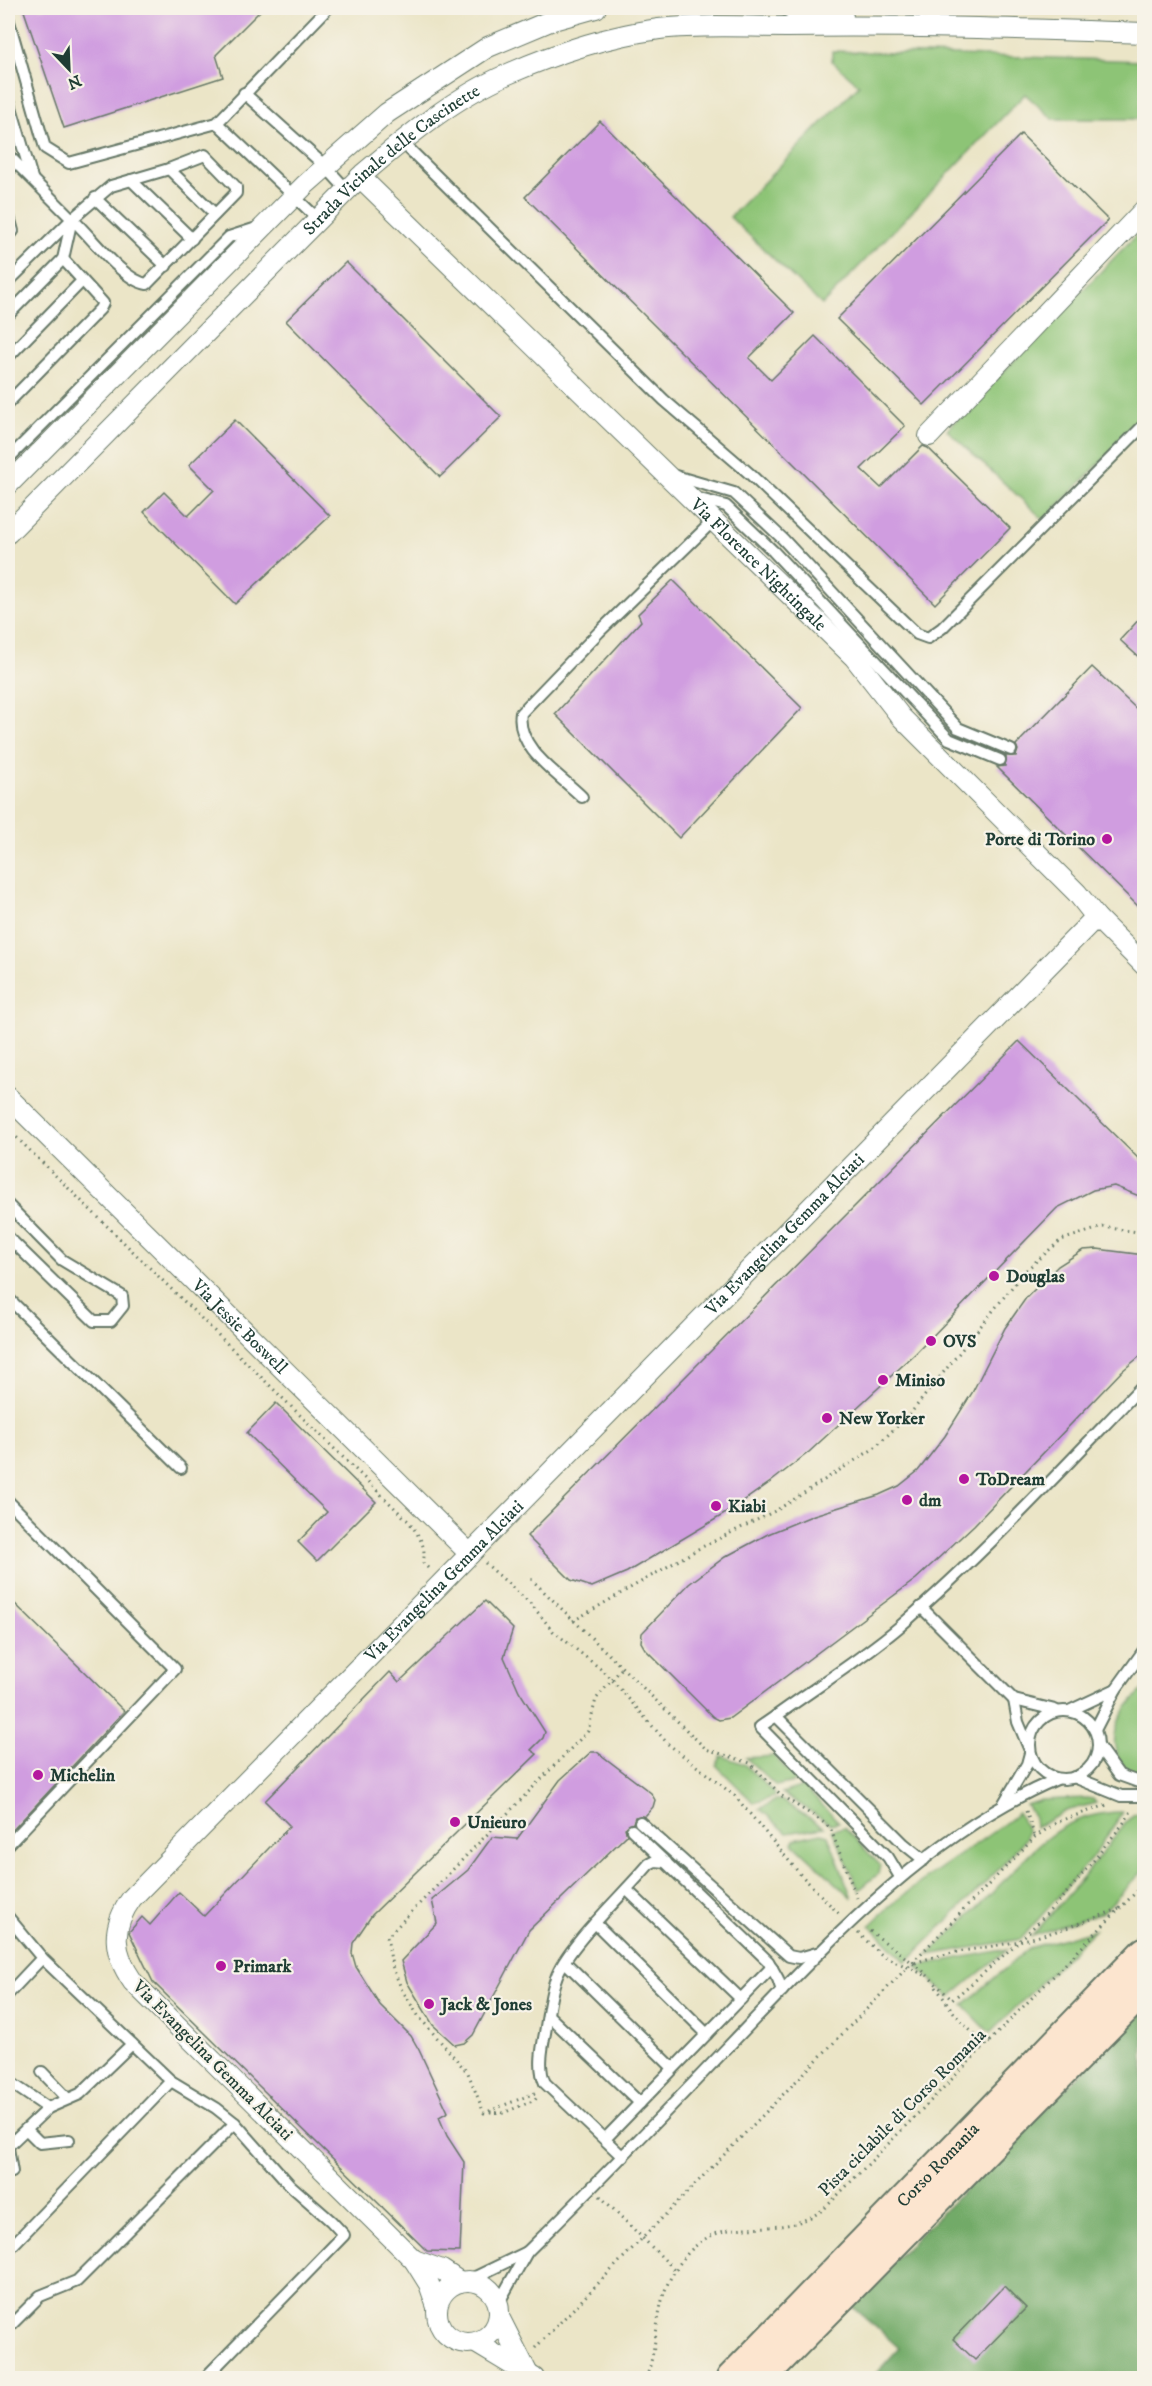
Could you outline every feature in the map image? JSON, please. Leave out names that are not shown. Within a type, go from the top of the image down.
[{"type":"main road","name":"Corso Romania","points":[[731,2379],[1144,1952]]},
{"type":"main road","name":"Corso Romania","points":[[762,2379],[1144,1990]]},
{"type":"street","name":"Strada Vicinale delle Cascinette","points":[[8,485],[92,387],[266,225],[325,166],[387,113],[488,47],[550,21],[596,8]]},
{"type":"street","name":"Strada Vicinale delle Cascinette","points":[[791,8],[890,25]]},
{"type":"street","name":"Strada Vicinale delle Cascinette","points":[[8,533],[353,184],[402,142],[463,97],[506,75],[563,52],[615,37],[661,29],[890,25],[1144,33]]},
{"type":"street","name":"Via Florence Nightingale","points":[[353,184],[664,473],[712,522],[854,657],[901,717],[1077,893],[1096,917],[1144,965]]},
{"type":"street","points":[[929,436],[1144,210]]},
{"type":"street","name":"Via Evangelina Gemma Alciati","points":[[437,2307],[429,2284],[414,2260],[133,1982],[121,1965],[116,1952],[122,1913],[132,1898],[1096,917]]},
{"type":"street","name":"Via Jessie Boswell","points":[[8,1097],[472,1552]]},
{"type":"street","name":"Via Evangelina Gemma Alciati","points":[[414,2260],[464,2281]]},
{"type":"street","points":[[464,2281],[486,2286],[527,2370],[476,2343],[458,2342],[443,2332],[436,2316],[444,2291],[464,2281]]},
{"type":"street","points":[[476,2343],[491,2333],[498,2310]]},
{"type":"lane","points":[[8,18],[45,148],[69,163],[217,123],[328,8]]},
{"type":"lane","points":[[244,93],[325,166],[353,184]]},
{"type":"lane","points":[[8,98],[32,179]]},
{"type":"lane","points":[[217,123],[318,219]]},
{"type":"lane","points":[[402,142],[664,400],[750,474],[917,634],[928,638],[942,628],[1144,425]]},
{"type":"lane","points":[[8,155],[72,219],[138,283],[147,284],[236,193],[236,187],[205,156],[169,170],[111,186],[72,219],[8,282]]},
{"type":"lane","points":[[169,170],[215,214]]},
{"type":"lane","points":[[131,180],[192,239]]},
{"type":"lane","points":[[95,198],[166,266]]},
{"type":"lane","points":[[8,213],[13,231],[8,237]]},
{"type":"lane","points":[[8,315],[63,259],[72,219]]},
{"type":"lane","points":[[8,403],[100,309],[103,303],[63,259]]},
{"type":"lane","points":[[8,357],[82,281]]},
{"type":"lane","points":[[8,459],[92,387]]},
{"type":"lane","points":[[664,473],[734,493],[783,539],[958,728],[1011,750]]},
{"type":"lane","points":[[687,496],[726,506],[773,551],[949,739],[1000,760]]},
{"type":"lane","points":[[582,797],[524,739],[519,726],[522,713],[599,632],[712,522]]},
{"type":"lane","points":[[8,1205],[62,1260],[122,1296],[123,1306],[111,1321],[94,1321],[8,1237]]},
{"type":"lane","points":[[8,1298],[181,1468]]},
{"type":"lane","points":[[900,1877],[888,1857],[760,1727],[895,1630],[921,1607],[1016,1517],[1144,1384]]},
{"type":"lane","points":[[8,1501],[175,1669],[8,1845]]},
{"type":"lane","points":[[921,1607],[1014,1700],[1064,1711],[1089,1721],[1095,1730],[1098,1746],[1119,1775],[1144,1784]]},
{"type":"lane","points":[[1095,1730],[1116,1689],[1144,1650]]},
{"type":"lane","points":[[1004,1803],[1027,1764],[1033,1729],[1039,1720],[1116,1689]]},
{"type":"lane","points":[[1014,1700],[1018,1722],[1041,1771],[1057,1779]]},
{"type":"lane","points":[[776,1716],[904,1844],[924,1860]]},
{"type":"lane","points":[[498,2310],[528,2252],[782,1991],[900,1877],[1004,1803],[1057,1779],[1074,1777],[1086,1771],[1093,1763],[1098,1746]]},
{"type":"lane","points":[[1074,1777],[1121,1796],[1144,1796]]},
{"type":"lane","points":[[782,1991],[772,1967],[666,1862],[636,1826],[789,1956],[799,1958],[823,1951]]},
{"type":"lane","points":[[622,2157],[545,2083],[542,2077],[543,2044],[556,1977],[565,1962],[595,1923],[649,1864],[655,1861],[666,1862]]},
{"type":"lane","points":[[627,1890],[741,1999]]},
{"type":"lane","points":[[8,1917],[42,1958],[171,2081],[216,2108],[235,2123],[290,2185],[344,2235],[205,2379]]},
{"type":"lane","points":[[595,1923],[706,2034]]},
{"type":"lane","points":[[8,1994],[42,1958]]},
{"type":"lane","points":[[565,1962],[674,2068]]},
{"type":"lane","points":[[604,2139],[772,1967]]},
{"type":"lane","points":[[548,2014],[640,2103]]},
{"type":"lane","points":[[12,2172],[8,2147],[48,2109],[80,2094],[132,2044]]},
{"type":"lane","points":[[42,2072],[68,2099]]},
{"type":"lane","points":[[8,2250],[171,2081]]},
{"type":"lane","points":[[14,2085],[48,2109]]},
{"type":"lane","points":[[8,2328],[40,2296],[77,2281],[235,2123]]},
{"type":"lane","points":[[26,2129],[40,2143],[69,2140]]},
{"type":"lane","points":[[464,2281],[528,2252]]},
{"type":"path","points":[[8,1129],[409,1522],[421,1539],[424,1550],[423,1563],[442,1583]]},
{"type":"path","points":[[573,1621],[698,1549],[777,1509],[873,1449],[910,1414],[1024,1271],[1061,1240],[1103,1227],[1144,1233]]},
{"type":"path","points":[[472,1552],[531,1604],[553,1631],[611,1679],[657,1734],[735,1796],[800,1874],[843,1917]]},
{"type":"path","points":[[531,1579],[706,1749],[750,1763],[782,1796],[826,1824],[831,1830],[857,1898],[853,1904]]},
{"type":"path","points":[[535,2100],[503,2113],[484,2113],[468,2073],[419,2017],[402,1990],[392,1966],[387,1937],[588,1731],[596,1699],[622,1668]]},
{"type":"path","points":[[1028,1802],[1026,1810],[1035,1837]]},
{"type":"path","points":[[527,2370],[643,2238],[1035,1837],[1059,1821],[1107,1805]]},
{"type":"path","points":[[863,1937],[883,1956],[912,1965],[952,2000],[1022,1941],[1096,1858],[1132,1811]]},
{"type":"path","name":"Pista ciclabile di Corso Romania","points":[[646,2379],[665,2294],[676,2271],[696,2245],[713,2233],[723,2230],[790,2224],[817,2215],[990,2043],[1144,1884]]},
{"type":"path","points":[[912,1965],[932,1956],[1022,1941],[1065,1929],[1121,1908]]},
{"type":"path","points":[[870,1931],[932,1981],[947,2005],[968,2030],[990,2043]]},
{"type":"path","points":[[489,2112],[533,2094]]},
{"type":"path","points":[[592,2188],[676,2271]]},
{"type":"green space","points":[[832,51],[1144,61],[1144,119],[1053,119],[1025,94],[822,305],[730,217],[859,85],[832,61]]},
{"type":"green space","points":[[1144,227],[1144,418],[1044,520],[947,430]]},
{"type":"green space","points":[[1144,1688],[1144,1773],[1128,1769],[1118,1758],[1115,1734],[1122,1715]]},
{"type":"green space","points":[[722,1756],[744,1764],[774,1793],[774,1797],[754,1803],[716,1765]]},
{"type":"green space","points":[[774,1756],[798,1781],[776,1786],[746,1758]]},
{"type":"green space","points":[[803,1786],[839,1822],[830,1824],[782,1793]]},
{"type":"green space","points":[[1093,1799],[1096,1803],[1066,1811],[1035,1828],[1034,1817],[1026,1805],[1041,1800]]},
{"type":"green space","points":[[776,1800],[781,1800],[824,1827],[787,1833],[760,1809]]},
{"type":"green space","points":[[1144,1811],[1144,1870],[1103,1912],[1032,1936],[1082,1879],[1125,1823],[1133,1815]]},
{"type":"green space","points":[[1123,1812],[1092,1858],[1021,1939],[928,1955],[1048,1837],[1081,1819],[1100,1814]]},
{"type":"green space","points":[[1018,1813],[1027,1829],[1026,1838],[999,1869],[906,1962],[870,1925],[905,1894]]},
{"type":"green space","points":[[844,1827],[880,1865],[878,1874],[859,1890],[832,1830]]},
{"type":"green space","points":[[821,1833],[828,1835],[852,1898],[793,1843],[795,1839]]},
{"type":"green space","points":[[1094,1930],[990,2033],[963,2005],[1029,1948]]},
{"type":"green space","points":[[1008,1949],[950,1997],[916,1966]]},
{"type":"green space","points":[[1144,2011],[1144,2378],[872,2378],[899,2348],[850,2304]]},
{"type":"building","points":[[23,8],[263,8],[216,55],[223,77],[64,128]]},
{"type":"building","points":[[600,121],[794,313],[749,358],[771,380],[815,336],[905,426],[861,469],[881,488],[923,446],[928,448],[1010,528],[935,604],[525,197]]},
{"type":"building","points":[[1021,134],[1108,220],[924,405],[837,319]]},
{"type":"building","points":[[346,262],[501,417],[440,477],[286,321]]},
{"type":"building","points":[[235,420],[330,516],[235,604],[144,512],[164,492],[188,516],[214,490],[189,465]]},
{"type":"building","points":[[673,580],[802,708],[679,838],[555,714],[641,621],[638,614]]},
{"type":"building","points":[[1144,614],[1144,662],[1120,640]]},
{"type":"building","name":"Porte di Torino","points":[[1092,667],[1144,716],[1144,912],[997,767],[1005,766],[1006,756],[1016,756],[1018,750],[1016,745]]},
{"type":"building","points":[[1019,1041],[1144,1164],[1144,1198],[1114,1186],[1093,1190],[1057,1208],[916,1353],[809,1452],[772,1481],[726,1513],[627,1572],[592,1587],[571,1580],[527,1536]]},
{"type":"building","name":"ToDream","points":[[1097,1249],[1144,1255],[1144,1353],[1122,1371],[974,1525],[916,1579],[730,1718],[719,1720],[713,1717],[645,1649],[641,1642],[642,1633],[689,1584],[725,1557],[768,1534],[814,1515],[879,1495],[899,1486],[918,1471],[945,1436],[972,1393],[1005,1328],[1026,1298],[1058,1266],[1083,1250]]},
{"type":"building","points":[[276,1403],[376,1502],[317,1561],[298,1542],[327,1512],[247,1433]]},
{"type":"building","name":"Michelin","points":[[8,1597],[124,1711],[8,1835]]},
{"type":"building","points":[[485,1601],[513,1629],[504,1657],[519,1691],[545,1732],[543,1738],[531,1750],[537,1754],[372,1915],[353,1943],[352,1953],[356,1967],[380,2005],[411,2036],[419,2050],[448,2112],[439,2117],[447,2136],[464,2162],[460,2252],[427,2251],[153,1982],[129,1932],[142,1917],[150,1925],[179,1892],[204,1916],[290,1826],[265,1801],[390,1672],[399,1682]]},
{"type":"building","points":[[591,1752],[597,1752],[651,1793],[655,1800],[653,1807],[645,1816],[635,1817],[633,1823],[625,1828],[627,1835],[529,1930],[473,2035],[464,2043],[455,2045],[433,2025],[407,1982],[401,1961],[437,1923],[432,1900],[468,1870],[492,1837],[517,1839],[560,1780]]},
{"type":"building","points":[[1004,2286],[1026,2308],[975,2360],[953,2339]]},
{"type":"place","name":"Porte di Torino","points":[[1107,839]]},
{"type":"place","name":"Douglas","points":[[994,1276]]},
{"type":"place","name":"OVS","points":[[931,1341]]},
{"type":"place","name":"Miniso","points":[[883,1380]]},
{"type":"place","name":"New Yorker","points":[[827,1418]]},
{"type":"place","name":"ToDream","points":[[964,1479]]},
{"type":"place","name":"dm","points":[[907,1500]]},
{"type":"place","name":"Kiabi","points":[[716,1506]]},
{"type":"place","name":"Michelin","points":[[38,1775]]},
{"type":"place","name":"Unieuro","points":[[455,1822]]},
{"type":"place","name":"Primark","points":[[221,1966]]},
{"type":"place","name":"Jack & Jones","points":[[429,2004]]}]
